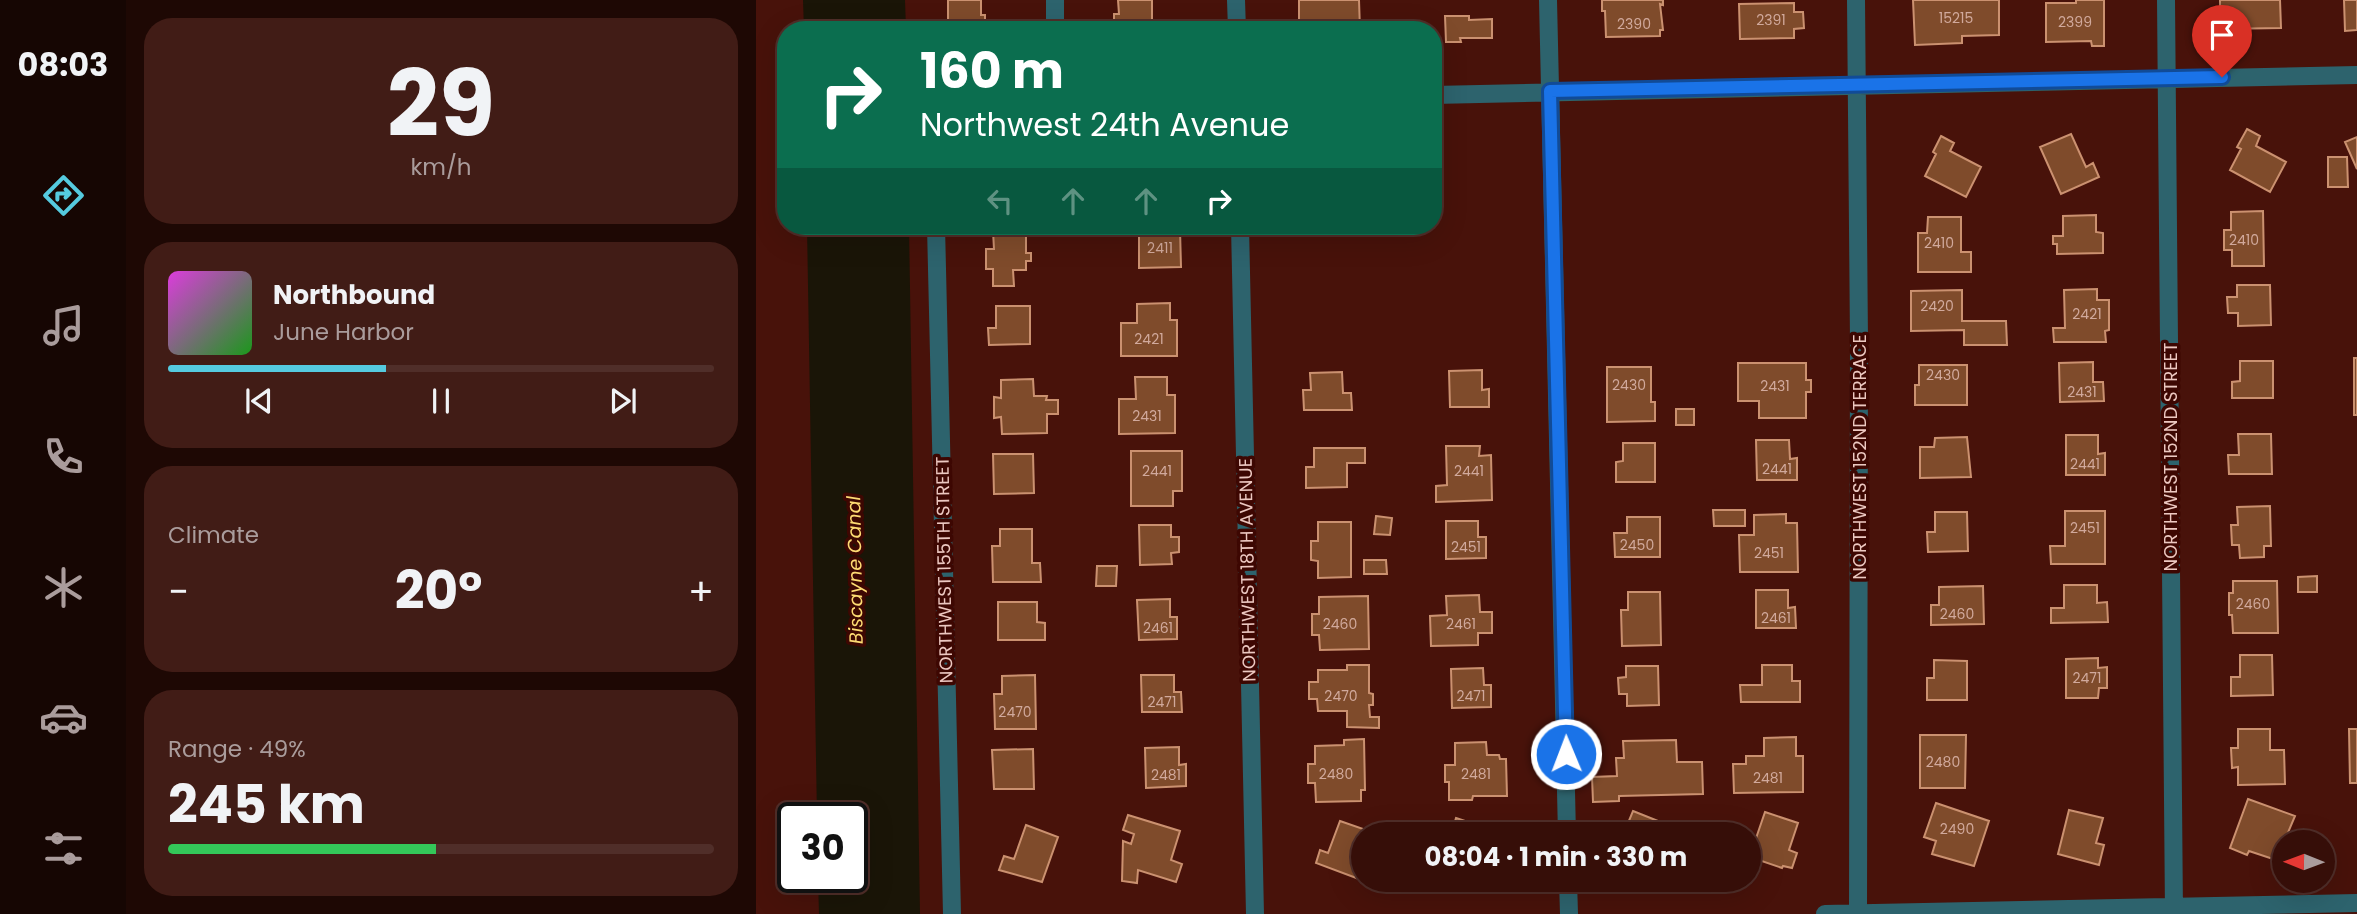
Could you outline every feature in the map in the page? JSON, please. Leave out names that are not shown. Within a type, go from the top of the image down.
[{"type":"street","points":[[1055,0],[1055,21]]},
{"type":"street","points":[[1236,0],[1237,21]]},
{"type":"street","points":[[1548,0],[1567,822]]},
{"type":"street","name":"NORTHWEST 152ND TERRACE","points":[[1856,0],[1859,342],[1858,914]]},
{"type":"street","name":"NORTHWEST 152ND STREET","points":[[2166,0],[2174,910]]},
{"type":"street","points":[[1442,95],[2357,75]]},
{"type":"street","name":"NORTHWEST 155TH STREET","points":[[936,235],[952,914]]},
{"type":"street","name":"NORTHWEST 18TH AVENUE","points":[[1240,235],[1255,914]]},
{"type":"street","points":[[1569,892],[1569,914]]},
{"type":"street","points":[[1825,914],[2174,910],[2357,903]]},
{"type":"water","points":[[803,0],[905,0],[906,21],[804,21]]},
{"type":"water","name":"Biscayne Canal","points":[[807,235],[909,235],[920,914],[819,914],[818,893],[868,893],[868,802],[817,802]]},
{"type":"building","points":[[948,0],[981,0],[981,15],[985,15],[985,21],[948,21]]},
{"type":"building","points":[[1118,0],[1152,0],[1152,21],[1114,21],[1114,14],[1119,14]]},
{"type":"building","points":[[1299,0],[1359,0],[1360,21],[1299,21]]},
{"type":"building","points":[[1602,0],[1663,0],[1663,5],[1660,4],[1663,30],[1660,30],[1660,36],[1606,37]]},
{"type":"building","points":[[1913,0],[1999,0],[1999,35],[1962,36],[1962,43],[1915,45]]},
{"type":"building","points":[[2076,0],[2104,0],[2104,46],[2092,46],[2091,41],[2046,42],[2046,3],[2076,3]]},
{"type":"building","points":[[2220,0],[2280,0],[2281,28],[2220,29]]},
{"type":"building","points":[[2344,0],[2357,0],[2357,30],[2345,31]]},
{"type":"building","points":[[1794,3],[1794,12],[1803,12],[1804,28],[1794,29],[1794,38],[1740,39],[1739,4]]},
{"type":"building","points":[[1445,16],[1469,16],[1469,20],[1492,19],[1492,38],[1460,38],[1461,42],[1446,42]]},
{"type":"building","points":[[2247,129],[2260,136],[2256,146],[2286,162],[2270,192],[2230,170],[2241,149],[2237,147]]},
{"type":"building","points":[[2071,134],[2086,167],[2093,163],[2099,177],[2061,194],[2040,147]]},
{"type":"building","points":[[1941,136],[1954,143],[1950,151],[1981,167],[1966,197],[1925,176]]},
{"type":"building","points":[[2357,137],[2357,169],[2345,142]]},
{"type":"building","points":[[2328,157],[2347,157],[2348,187],[2328,187]]},
{"type":"building","points":[[2263,211],[2264,266],[2232,266],[2232,250],[2224,250],[2224,230],[2231,230],[2231,212]]},
{"type":"building","points":[[2096,215],[2096,232],[2103,233],[2103,253],[2057,254],[2057,244],[2053,244],[2053,236],[2063,236],[2063,216]]},
{"type":"building","points":[[1928,217],[1961,217],[1961,252],[1971,252],[1971,272],[1918,272],[1918,233],[1927,233]]},
{"type":"building","points":[[993,235],[1026,235],[1026,253],[1031,253],[1031,261],[1026,261],[1026,270],[1013,270],[1014,286],[993,286],[993,269],[986,269],[986,249],[994,249]]},
{"type":"building","points":[[1139,235],[1180,235],[1181,267],[1139,268]]},
{"type":"building","points":[[2237,285],[2270,285],[2271,325],[2238,326],[2238,313],[2228,313],[2227,297],[2237,297]]},
{"type":"building","points":[[2097,289],[2097,300],[2109,300],[2109,330],[2105,331],[2106,342],[2054,342],[2053,328],[2065,328],[2064,290]]},
{"type":"building","points":[[1962,290],[1962,321],[2006,321],[2007,345],[1964,345],[1964,330],[1911,331],[1911,291]]},
{"type":"building","points":[[1170,303],[1170,320],[1177,320],[1177,356],[1121,356],[1121,323],[1137,323],[1137,304]]},
{"type":"building","points":[[996,306],[1030,306],[1030,344],[989,345],[988,328],[996,328]]},
{"type":"building","points":[[2354,358],[2357,358],[2357,415],[2354,415]]},
{"type":"building","points":[[2240,361],[2273,361],[2273,398],[2232,398],[2232,382],[2240,381]]},
{"type":"building","points":[[2093,362],[2093,382],[2103,382],[2104,401],[2060,402],[2059,363]]},
{"type":"building","points":[[1738,363],[1806,363],[1806,380],[1811,380],[1811,392],[1806,392],[1806,418],[1759,418],[1759,401],[1738,401]]},
{"type":"building","points":[[1919,365],[1967,365],[1967,405],[1915,405]]},
{"type":"building","points":[[1607,367],[1651,367],[1651,402],[1655,402],[1655,421],[1607,422]]},
{"type":"building","points":[[1482,370],[1482,390],[1489,389],[1489,407],[1450,407],[1449,371]]},
{"type":"building","points":[[1342,372],[1343,393],[1351,393],[1352,410],[1304,410],[1303,390],[1311,390],[1310,373]]},
{"type":"building","points":[[1135,377],[1167,377],[1167,395],[1175,395],[1175,433],[1119,434],[1119,399],[1136,399]]},
{"type":"building","points":[[1033,379],[1034,396],[1047,396],[1046,400],[1058,400],[1058,414],[1047,414],[1047,433],[1002,434],[1001,417],[994,418],[994,397],[1001,398],[1001,380]]},
{"type":"building","points":[[1676,409],[1694,409],[1694,425],[1676,425]]},
{"type":"building","points":[[2238,434],[2271,434],[2272,474],[2229,474],[2228,455],[2239,455]]},
{"type":"building","points":[[2066,435],[2098,435],[2098,454],[2105,453],[2105,475],[2066,475]]},
{"type":"building","points":[[1967,437],[1971,477],[1920,478],[1920,447],[1934,447],[1935,438]]},
{"type":"building","points":[[1756,440],[1789,440],[1790,459],[1797,458],[1797,480],[1757,480]]},
{"type":"building","points":[[1623,443],[1655,443],[1655,482],[1616,482],[1616,462],[1623,461]]},
{"type":"building","points":[[1446,446],[1480,446],[1479,456],[1491,455],[1492,500],[1436,502],[1436,486],[1447,485]]},
{"type":"building","points":[[1314,448],[1365,448],[1365,463],[1347,463],[1347,487],[1306,488],[1306,467],[1314,467]]},
{"type":"building","points":[[1131,451],[1182,451],[1182,491],[1173,491],[1173,506],[1131,506]]},
{"type":"building","points":[[993,454],[1033,454],[1034,493],[994,494]]},
{"type":"building","points":[[2270,506],[2271,546],[2264,546],[2264,557],[2240,558],[2239,545],[2232,545],[2231,525],[2238,525],[2237,507]]},
{"type":"building","points":[[1713,510],[1745,510],[1745,526],[1714,526]]},
{"type":"building","points":[[2065,511],[2105,511],[2105,564],[2051,564],[2050,546],[2065,546]]},
{"type":"building","points":[[1935,512],[1967,512],[1968,551],[1928,552],[1927,532],[1935,532]]},
{"type":"building","points":[[1786,514],[1786,523],[1797,523],[1798,572],[1740,572],[1739,535],[1754,535],[1754,515]]},
{"type":"building","points":[[1376,516],[1392,518],[1390,535],[1374,534]]},
{"type":"building","points":[[1627,517],[1660,517],[1660,557],[1615,557],[1614,533],[1627,533]]},
{"type":"building","points":[[1446,521],[1478,521],[1478,537],[1486,537],[1486,558],[1446,559]]},
{"type":"building","points":[[1318,522],[1351,522],[1351,577],[1318,578],[1318,561],[1311,560],[1311,541],[1318,541]]},
{"type":"building","points":[[1139,525],[1171,525],[1171,537],[1179,537],[1179,552],[1171,553],[1172,564],[1140,565]]},
{"type":"building","points":[[1000,529],[1032,529],[1032,563],[1040,563],[1041,582],[993,582],[992,546],[1000,546]]},
{"type":"building","points":[[1364,560],[1386,560],[1387,574],[1364,574]]},
{"type":"building","points":[[1097,566],[1117,566],[1116,586],[1096,586]]},
{"type":"building","points":[[2317,576],[2317,592],[2298,592],[2298,577]]},
{"type":"building","points":[[2233,581],[2277,581],[2278,633],[2233,633],[2232,615],[2229,615],[2229,593],[2233,593]]},
{"type":"building","points":[[2064,585],[2097,585],[2097,603],[2107,602],[2108,622],[2051,623],[2051,608],[2064,608]]},
{"type":"building","points":[[1983,586],[1984,624],[1931,625],[1931,605],[1939,605],[1939,587]]},
{"type":"building","points":[[1756,590],[1788,590],[1788,608],[1795,607],[1796,628],[1756,628]]},
{"type":"building","points":[[1628,592],[1660,592],[1661,645],[1622,646],[1621,610],[1628,610]]},
{"type":"building","points":[[1479,595],[1480,612],[1492,612],[1492,633],[1478,633],[1478,645],[1431,646],[1430,616],[1447,615],[1446,596]]},
{"type":"building","points":[[1368,596],[1369,649],[1320,650],[1319,635],[1312,635],[1312,614],[1319,614],[1319,597]]},
{"type":"building","points":[[1170,599],[1170,617],[1177,617],[1177,639],[1139,640],[1137,600]]},
{"type":"building","points":[[998,602],[1037,602],[1037,622],[1045,623],[1045,640],[998,640]]},
{"type":"building","points":[[2240,655],[2272,655],[2273,695],[2231,696],[2231,677],[2240,677]]},
{"type":"building","points":[[2098,658],[2098,668],[2107,667],[2107,688],[2099,688],[2098,698],[2066,698],[2066,659]]},
{"type":"building","points":[[1934,660],[1967,661],[1967,700],[1927,700],[1927,678],[1934,678]]},
{"type":"building","points":[[1347,665],[1369,665],[1369,693],[1373,694],[1373,705],[1369,705],[1370,717],[1379,717],[1379,728],[1347,727],[1347,711],[1318,711],[1317,699],[1309,699],[1309,682],[1318,682],[1318,670],[1347,670]]},
{"type":"building","points":[[1762,665],[1792,665],[1792,681],[1800,681],[1800,702],[1741,702],[1740,685],[1762,685]]},
{"type":"building","points":[[1626,666],[1658,666],[1659,705],[1627,706],[1627,694],[1619,694],[1618,678],[1626,677]]},
{"type":"building","points":[[1483,668],[1484,685],[1491,685],[1491,707],[1452,708],[1451,669]]},
{"type":"building","points":[[1035,675],[1036,729],[995,729],[994,694],[1002,694],[1002,676]]},
{"type":"building","points":[[1141,675],[1174,675],[1174,692],[1181,692],[1182,712],[1142,712]]},
{"type":"building","points":[[2238,729],[2270,729],[2270,750],[2284,750],[2285,784],[2238,785],[2238,767],[2232,768],[2231,748],[2238,748]]},
{"type":"building","points":[[2349,729],[2357,729],[2357,783],[2350,783]]},
{"type":"building","points":[[1920,735],[1966,735],[1965,788],[1920,788]]},
{"type":"building","points":[[1796,737],[1796,756],[1803,756],[1803,792],[1734,793],[1733,764],[1746,764],[1746,756],[1764,756],[1764,738]]},
{"type":"building","points":[[1364,739],[1365,790],[1361,790],[1361,801],[1316,802],[1315,783],[1308,783],[1308,764],[1315,764],[1315,746],[1344,745],[1344,740]]},
{"type":"building","points":[[1676,740],[1677,762],[1702,762],[1703,794],[1619,796],[1619,801],[1593,802],[1592,777],[1617,776],[1616,758],[1624,758],[1623,741]]},
{"type":"building","points":[[1486,742],[1487,755],[1499,755],[1500,759],[1506,759],[1507,796],[1473,796],[1472,800],[1449,800],[1445,765],[1455,765],[1455,743]]},
{"type":"building","points":[[1179,747],[1179,765],[1186,764],[1186,786],[1146,788],[1145,748]]},
{"type":"building","points":[[1033,749],[1034,789],[994,789],[992,750]]},
{"type":"building","points":[[2248,799],[2295,816],[2289,830],[2272,830],[2272,859],[2249,851],[2247,855],[2230,848]]},
{"type":"building","points":[[1936,803],[1989,821],[1974,866],[1932,854],[1936,841],[1924,837]]},
{"type":"building","points":[[2069,810],[2103,818],[2096,843],[2104,845],[2099,865],[2058,854]]},
{"type":"building","points":[[1633,811],[1660,822],[1628,822]]},
{"type":"building","points":[[1765,812],[1798,823],[1789,850],[1797,853],[1792,868],[1782,868],[1761,861],[1761,824]]},
{"type":"building","points":[[1128,815],[1180,831],[1171,860],[1182,864],[1176,882],[1138,870],[1137,883],[1122,881],[1123,841],[1131,844],[1134,834],[1123,830]]},
{"type":"building","points":[[1340,821],[1351,825],[1351,876],[1316,863],[1320,850],[1328,853]]},
{"type":"building","points":[[1026,825],[1058,837],[1042,882],[999,870],[1004,856],[1014,859]]},
{"type":"route","points":[[1566,754],[1550,91],[2222,77]]}]
